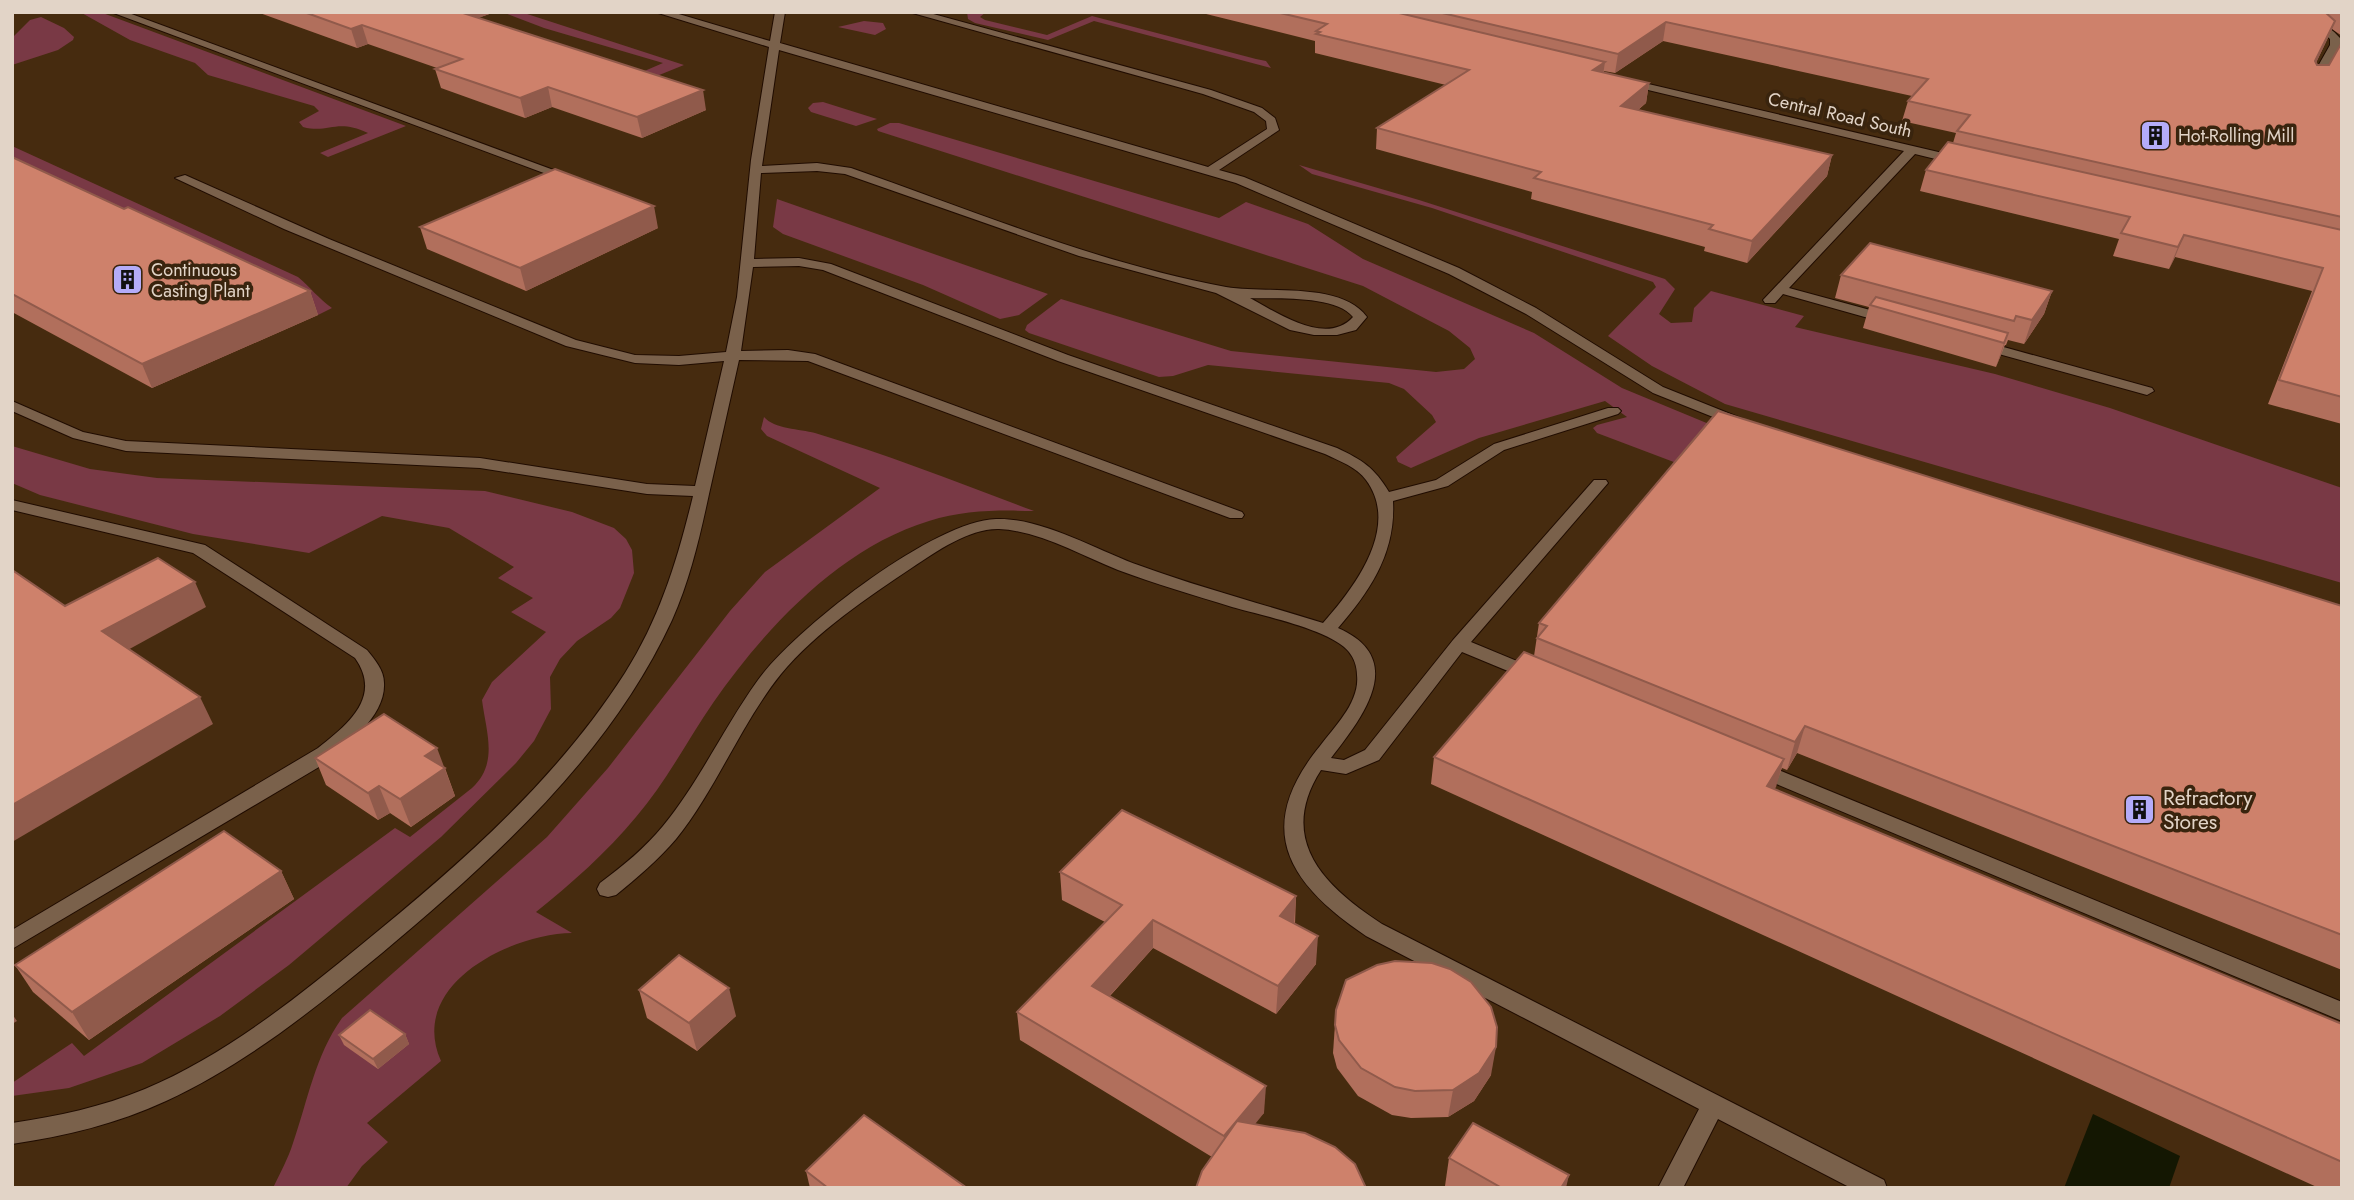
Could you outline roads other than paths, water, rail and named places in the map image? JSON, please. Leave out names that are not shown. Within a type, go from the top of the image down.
[{"type":"lane","points":[[116,12],[590,185]]},
{"type":"lane","points":[[660,12],[1210,171],[1256,187],[1454,271],[1521,306],[1665,394],[1756,428]]},
{"type":"lane","points":[[12,1134],[69,1126],[124,1110],[200,1075],[275,1025],[346,970],[454,878],[567,765],[623,690],[669,606],[701,491],[741,310],[756,170],[780,12]]},
{"type":"lane","points":[[914,12],[938,15],[1207,92],[1246,105],[1271,120],[1273,130],[1263,139],[1210,171]]},
{"type":"lane","points":[[2283,12],[2320,25],[2335,38],[2334,45],[2314,82]]},
{"type":"lane","name":"Central Road South","points":[[1614,79],[1978,165]]},
{"type":"lane","points":[[1911,326],[1775,295],[1912,150]]},
{"type":"lane","points":[[756,170],[817,167],[847,171],[1076,251],[1193,284],[1230,293],[1280,321],[1311,331],[1349,328],[1360,317],[1355,309],[1334,300],[1240,293],[1193,284]]},
{"type":"lane","points":[[181,178],[277,223],[579,345],[636,359],[788,354],[822,361],[1236,515]]},
{"type":"lane","points":[[746,263],[799,262],[826,267],[1063,358],[1305,441],[1343,456],[1365,469],[1377,481],[1385,498],[1386,528],[1375,565],[1363,587],[1327,630]]},
{"type":"lane","points":[[1963,340],[2147,391]]},
{"type":"lane","points":[[12,405],[79,435],[126,446],[480,463],[647,489],[701,491]]},
{"type":"lane","points":[[1385,498],[1442,483],[1480,456],[1508,443],[1613,411]]},
{"type":"lane","points":[[1317,763],[1346,766],[1372,755],[1460,644],[1600,483]]},
{"type":"lane","points":[[12,505],[199,549],[361,654],[372,669],[374,689],[368,709],[354,729],[312,762],[12,941]]},
{"type":"lane","points":[[608,890],[647,857],[670,831],[743,713],[782,663],[808,638],[929,549],[969,528],[997,524],[1019,528],[1140,571],[1327,630],[1340,635],[1355,646],[1365,663],[1368,678],[1357,708],[1297,796],[1296,837],[1301,860],[1309,876],[1337,905],[1374,930],[1875,1188]]},
{"type":"lane","points":[[1460,644],[1549,681]]},
{"type":"lane","points":[[1741,761],[2342,1012]]},
{"type":"lane","points":[[1670,1188],[1713,1105]]},
{"type":"place","name":"Hot-Rolling Mill","points":[[2155,136]]},
{"type":"place","name":"Continuous Casting Plant","points":[[128,280]]},
{"type":"place","name":"Refractory Stores","points":[[2140,810]]}]
